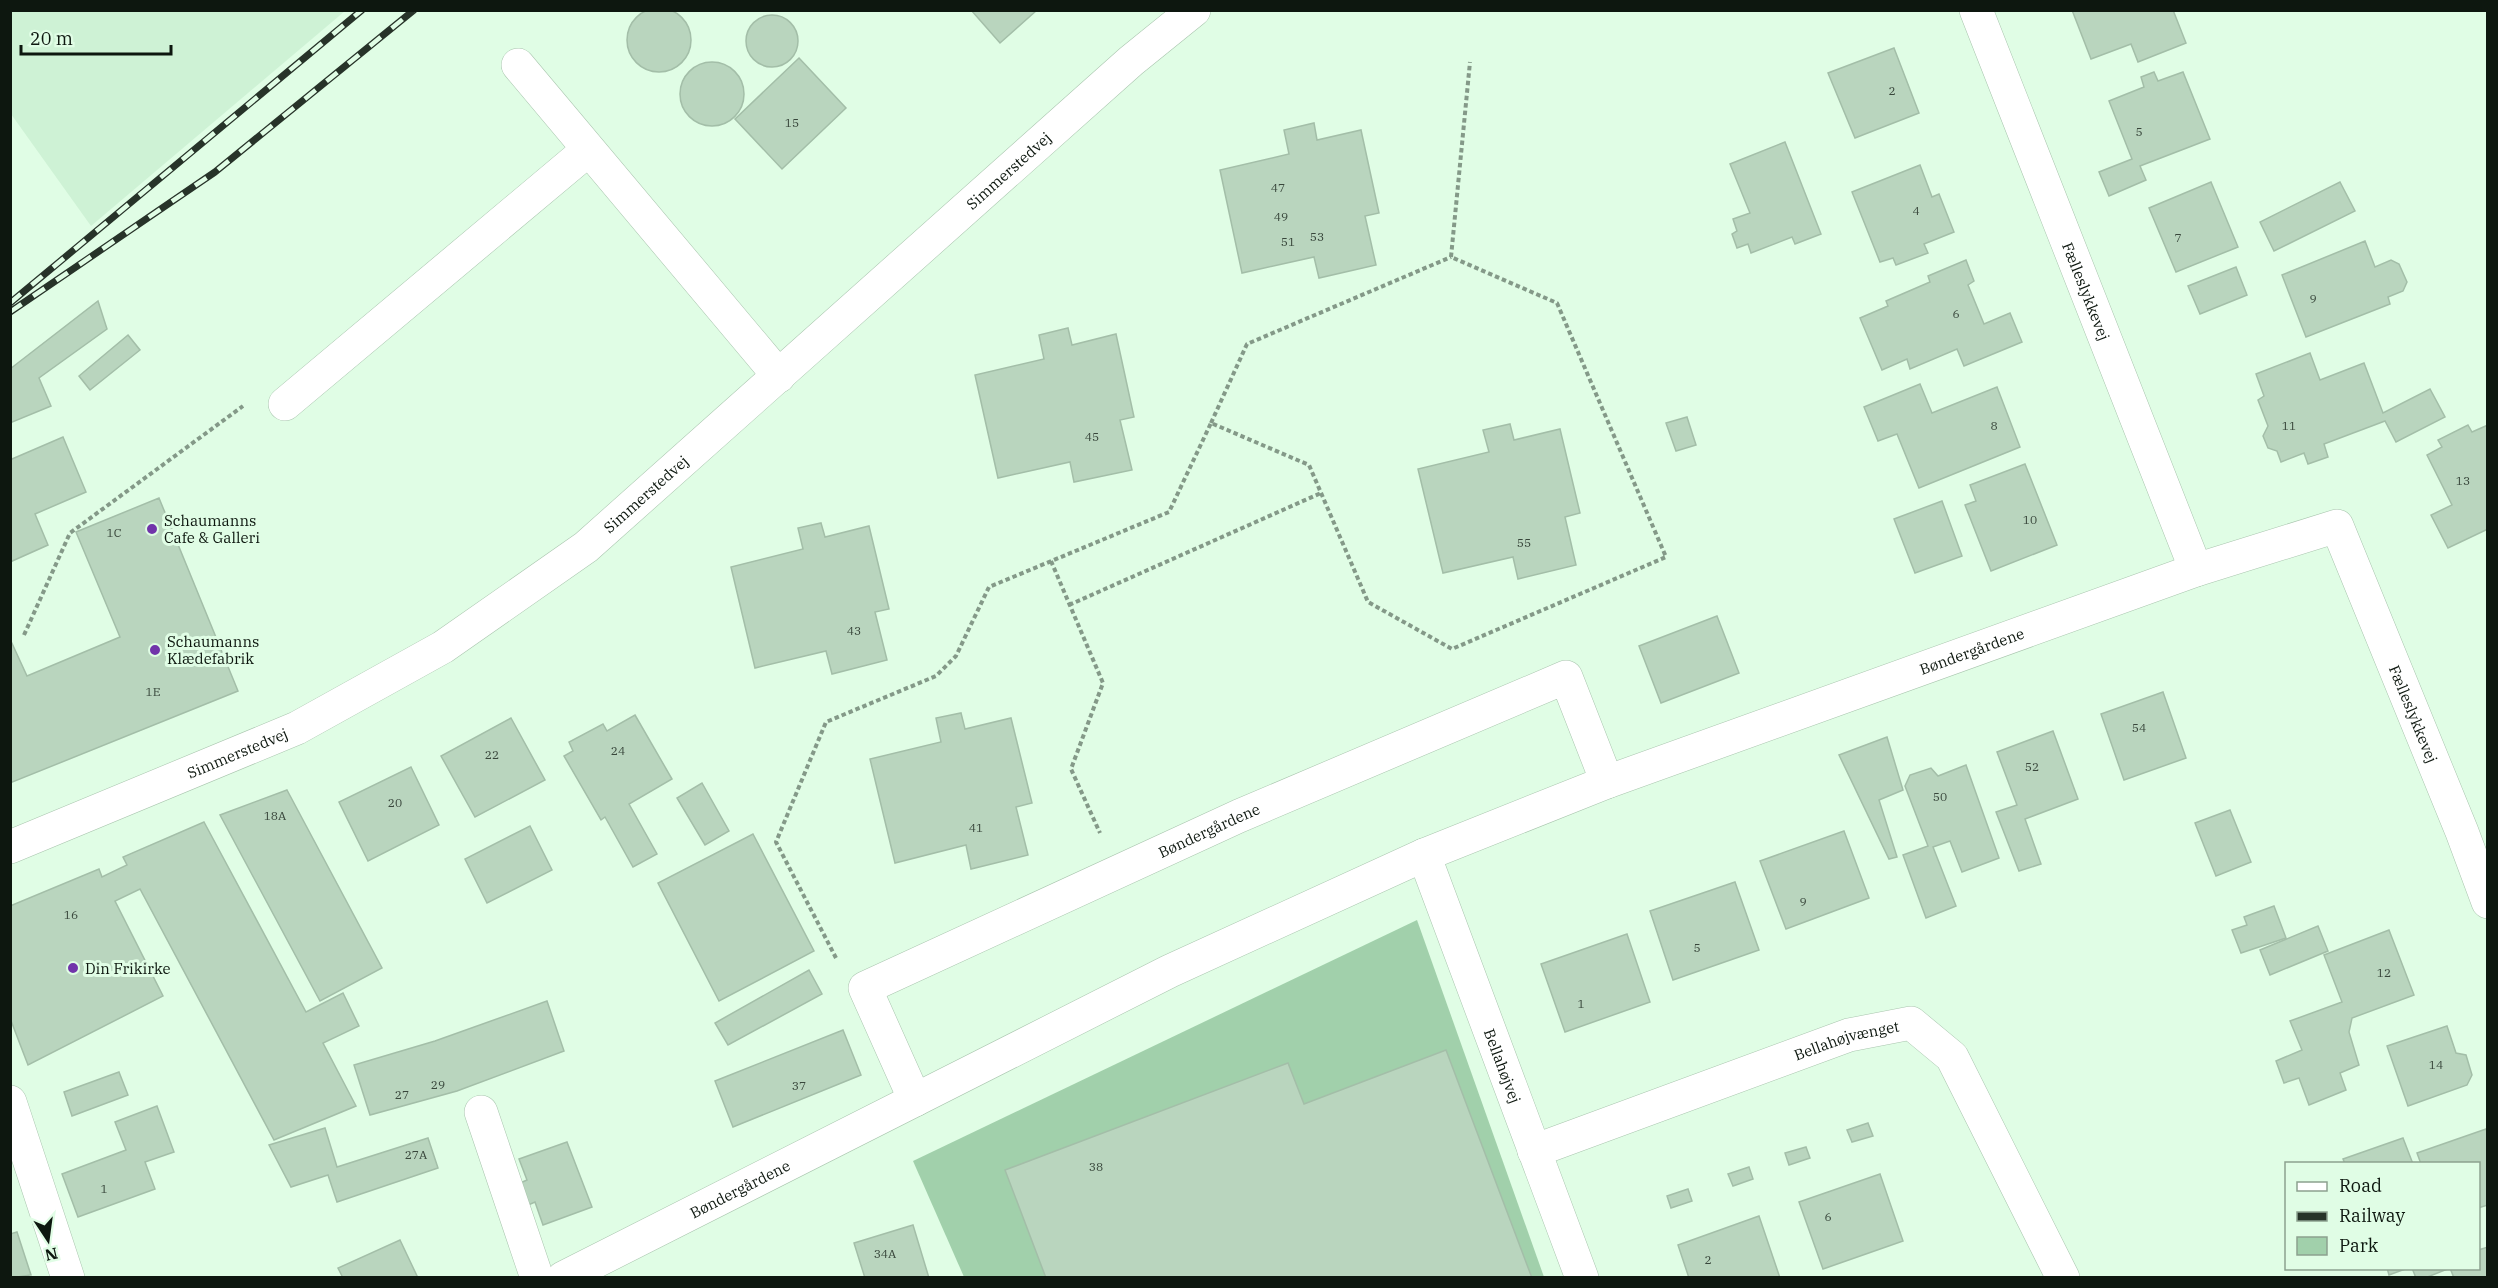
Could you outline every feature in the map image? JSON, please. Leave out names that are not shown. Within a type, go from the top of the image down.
[{"type":"street","name":"Simmerstedvej","points":[[10,847],[297,728],[443,647],[586,547],[1131,61],[1194,10]]},
{"type":"street","name":"Fælleslykkevej","points":[[1976,10],[2196,570]]},
{"type":"street","points":[[518,65],[779,376]]},
{"type":"street","points":[[285,404],[588,150]]},
{"type":"street","name":"Fælleslykkevej","points":[[2337,526],[2475,828],[2487,902]]},
{"type":"street","name":"Bøndergårdene","points":[[563,1278],[1170,971],[1424,855],[1607,782],[2196,570],[2337,526]]},
{"type":"street","name":"Bøndergårdene","points":[[865,988],[1239,816],[1566,677],[1607,782]]},
{"type":"street","name":"Bellahøjvej","points":[[1424,855],[1582,1278]]},
{"type":"street","points":[[865,988],[915,1100]]},
{"type":"street","name":"Bellahøjvænget","points":[[1534,1151],[1849,1035],[1911,1023],[1952,1057],[2063,1278]]},
{"type":"street","points":[[10,1102],[68,1278]]},
{"type":"street","points":[[481,1112],[537,1278]]},
{"type":"path","points":[[1451,257],[1470,62]]},
{"type":"path","points":[[865,988],[846,976],[776,842],[826,722],[936,676],[956,656],[989,587],[1169,512],[1246,344],[1451,257],[1557,303],[1666,556],[1452,650],[1368,602],[1309,465],[1211,423]]},
{"type":"path","points":[[24,635],[70,533],[251,400]]},
{"type":"path","points":[[1069,605],[1321,493]]},
{"type":"path","points":[[1051,561],[1103,683],[1071,769],[1117,872]]},
{"type":"shaded area","points":[[10,11],[345,11],[91,226],[11,114]]},
{"type":"green space","points":[[1417,920],[1544,1277],[964,1277],[913,1161]]},
{"type":"building","points":[[659,8],[677,13],[682,17],[686,22],[691,40],[686,58],[682,63],[677,67],[659,72],[641,67],[636,63],[632,58],[627,40],[632,22],[636,17],[641,13]]},
{"type":"building","points":[[971,10],[1037,10],[1000,43]]},
{"type":"building","points":[[2072,10],[2173,10],[2186,43],[2138,62],[2131,44],[2091,59]]},
{"type":"building","points":[[772,15],[786,19],[794,27],[798,41],[794,55],[786,63],[772,67],[758,63],[750,55],[746,41],[750,27],[758,19]]},
{"type":"building","points":[[1894,48],[1919,113],[1855,138],[1828,73]]},
{"type":"building","points":[[799,58],[846,108],[782,169],[735,119]]},
{"type":"building","points":[[706,62],[718,62],[735,71],[742,82],[744,94],[742,106],[735,117],[718,126],[706,126],[694,121],[685,112],[680,100],[680,88],[685,76],[694,67]]},
{"type":"building","points":[[2154,72],[2158,81],[2183,72],[2210,139],[2140,166],[2146,180],[2109,196],[2099,172],[2132,159],[2109,101],[2144,87],[2141,77]]},
{"type":"building","points":[[1314,123],[1317,140],[1361,130],[1379,213],[1365,216],[1376,265],[1319,278],[1314,257],[1242,273],[1220,170],[1289,154],[1284,130]]},
{"type":"building","points":[[1785,142],[1821,234],[1795,244],[1792,237],[1751,253],[1748,244],[1737,248],[1732,234],[1737,231],[1733,219],[1750,213],[1730,164]]},
{"type":"building","points":[[1920,165],[1932,197],[1939,194],[1954,232],[1924,244],[1928,253],[1896,265],[1893,258],[1880,262],[1852,192]]},
{"type":"building","points":[[2211,182],[2238,247],[2176,272],[2149,208]]},
{"type":"building","points":[[2340,182],[2355,211],[2274,251],[2260,222]]},
{"type":"building","points":[[2365,241],[2375,267],[2391,260],[2399,264],[2407,282],[2403,291],[2388,297],[2390,304],[2306,337],[2282,275]]},
{"type":"building","points":[[1966,260],[1974,281],[1968,285],[1984,324],[2010,313],[2022,342],[1964,366],[1957,349],[1910,369],[1907,359],[1882,370],[1860,318],[1888,306],[1886,301],[1930,282],[1928,276]]},
{"type":"building","points":[[2236,267],[2247,295],[2200,314],[2188,286]]},
{"type":"building","points":[[98,301],[107,329],[39,378],[51,406],[10,423],[10,369]]},
{"type":"building","points":[[1068,328],[1072,345],[1116,334],[1134,417],[1120,420],[1132,470],[1074,482],[1070,462],[998,478],[975,375],[1044,359],[1039,335]]},
{"type":"building","points":[[128,335],[140,350],[90,390],[79,376]]},
{"type":"building","points":[[2310,353],[2320,380],[2364,363],[2383,413],[2430,389],[2445,417],[2396,442],[2385,421],[2324,444],[2328,457],[2308,464],[2304,453],[2281,462],[2277,451],[2268,448],[2263,436],[2268,426],[2258,400],[2264,396],[2256,374]]},
{"type":"building","points":[[1920,384],[1932,413],[1997,387],[2020,447],[1919,488],[1897,434],[1878,441],[1864,407]]},
{"type":"building","points":[[1687,417],[1696,445],[1676,451],[1666,423]]},
{"type":"building","points":[[1510,424],[1514,440],[1560,429],[1580,513],[1565,517],[1576,565],[1518,579],[1513,557],[1443,573],[1418,469],[1489,452],[1483,430]]},
{"type":"building","points":[[2468,425],[2472,432],[2488,425],[2488,529],[2448,548],[2431,515],[2452,505],[2427,455],[2442,447],[2438,440]]},
{"type":"building","points":[[63,437],[86,492],[35,514],[48,545],[10,562],[10,456],[12,459]]},
{"type":"building","points":[[2025,464],[2057,545],[1991,571],[1965,505],[1976,501],[1970,485]]},
{"type":"building","name":"Schaumanns Klædefabrik","points":[[159,498],[238,691],[10,783],[10,639],[27,676],[120,637],[76,532]]},
{"type":"building","points":[[1942,501],[1962,556],[1915,573],[1894,519]]},
{"type":"building","points":[[821,523],[825,537],[869,526],[889,609],[875,612],[887,660],[832,674],[826,651],[755,668],[731,567],[803,549],[798,528]]},
{"type":"building","points":[[1717,616],[1739,673],[1661,703],[1639,646]]},
{"type":"building","points":[[2163,692],[2186,758],[2124,780],[2101,714]]},
{"type":"building","points":[[961,713],[965,729],[1011,718],[1032,803],[1016,807],[1028,855],[971,869],[966,845],[895,863],[870,759],[941,742],[936,718]]},
{"type":"building","points":[[635,715],[672,779],[629,804],[657,854],[633,867],[605,817],[601,820],[564,756],[573,751],[569,742],[603,724],[607,731]]},
{"type":"building","points":[[511,718],[545,780],[475,817],[441,756]]},
{"type":"building","points":[[2053,731],[2078,799],[2025,819],[2041,864],[2019,871],[1996,812],[2017,805],[1997,752]]},
{"type":"building","points":[[1887,737],[1903,790],[1879,800],[1897,857],[1889,859],[1839,755]]},
{"type":"building","points":[[1966,765],[1999,858],[1962,872],[1950,841],[1933,847],[1956,906],[1926,918],[1903,855],[1928,846],[1905,786],[1910,775],[1931,768],[1938,776]]},
{"type":"building","points":[[411,767],[439,825],[368,861],[339,802]]},
{"type":"building","points":[[702,783],[729,831],[705,845],[677,798]]},
{"type":"building","points":[[287,790],[382,968],[320,1001],[220,815]]},
{"type":"building","points":[[2230,810],[2251,862],[2216,876],[2195,823]]},
{"type":"building","points":[[204,822],[306,1012],[343,993],[359,1026],[323,1043],[356,1106],[274,1140],[140,889],[115,901],[163,996],[28,1065],[10,1018],[10,906],[99,869],[102,877],[127,865],[123,857]]},
{"type":"building","points":[[530,826],[552,870],[487,903],[465,859]]},
{"type":"building","points":[[1844,831],[1869,898],[1786,929],[1760,861]]},
{"type":"building","points":[[753,834],[814,951],[719,1001],[658,883]]},
{"type":"building","points":[[1735,882],[1759,950],[1673,980],[1650,911]]},
{"type":"building","points":[[2274,906],[2286,938],[2241,953],[2232,930],[2247,925],[2244,917]]},
{"type":"building","points":[[2318,926],[2328,951],[2270,975],[2260,950]]},
{"type":"building","points":[[2389,930],[2414,995],[2352,1018],[2349,1032],[2359,1065],[2340,1073],[2346,1090],[2309,1105],[2299,1078],[2284,1083],[2276,1061],[2302,1050],[2290,1021],[2342,1002],[2324,955]]},
{"type":"building","points":[[1627,934],[1650,1002],[1565,1032],[1541,964]]},
{"type":"building","points":[[809,970],[822,994],[728,1045],[715,1023]]},
{"type":"building","points":[[547,1001],[564,1051],[457,1091],[370,1115],[354,1065],[435,1041]]},
{"type":"building","points":[[2447,1026],[2456,1053],[2466,1055],[2472,1075],[2467,1085],[2408,1106],[2387,1046]]},
{"type":"building","points":[[843,1030],[861,1075],[733,1127],[715,1081]]},
{"type":"building","points":[[1446,1050],[1532,1278],[1046,1278],[1005,1170],[1288,1063],[1304,1104]]},
{"type":"building","points":[[119,1072],[128,1095],[72,1116],[64,1092]]},
{"type":"building","points":[[157,1106],[174,1152],[145,1162],[155,1189],[78,1217],[62,1174],[126,1150],[115,1122]]},
{"type":"building","points":[[1868,1123],[1873,1136],[1852,1142],[1847,1130]]},
{"type":"building","points":[[325,1128],[337,1167],[428,1138],[438,1168],[337,1202],[328,1175],[291,1187],[269,1145]]},
{"type":"building","points":[[2486,1129],[2488,1135],[2488,1205],[2480,1207],[2480,1162],[2420,1162],[2417,1153]]},
{"type":"building","points":[[2403,1138],[2412,1162],[2344,1162],[2343,1159]]},
{"type":"building","points":[[567,1142],[592,1207],[543,1225],[535,1202],[526,1206],[518,1184],[527,1180],[519,1159]]},
{"type":"building","points":[[1806,1147],[1810,1158],[1789,1165],[1785,1153]]},
{"type":"building","points":[[1749,1167],[1753,1179],[1733,1186],[1728,1174]]},
{"type":"building","points":[[1880,1174],[1903,1241],[1823,1269],[1799,1202]]},
{"type":"building","points":[[1688,1189],[1692,1201],[1671,1208],[1667,1196]]},
{"type":"building","points":[[1759,1216],[1780,1278],[1689,1278],[1678,1245]]},
{"type":"building","points":[[913,1225],[929,1278],[865,1278],[854,1243]]},
{"type":"building","points":[[17,1232],[31,1275],[10,1278],[10,1234]]},
{"type":"building","points":[[400,1240],[418,1278],[343,1278],[338,1268]]},
{"type":"building","points":[[2488,1247],[2488,1278],[2454,1278],[2451,1270],[2480,1270],[2480,1249]]},
{"type":"building","points":[[2388,1270],[2403,1270],[2389,1275]]},
{"type":"building","points":[[2413,1270],[2445,1270],[2425,1278],[2416,1278]]},
{"type":"railway","points":[[10,303],[362,10]]},
{"type":"railway","points":[[10,312],[215,172],[414,10]]},
{"type":"place","name":"Schaumanns Cafe & Galleri","points":[[152,529]]},
{"type":"place","name":"Schaumanns Klædefabrik","points":[[155,650]]},
{"type":"place","name":"Din Frikirke","points":[[73,968]]}]
